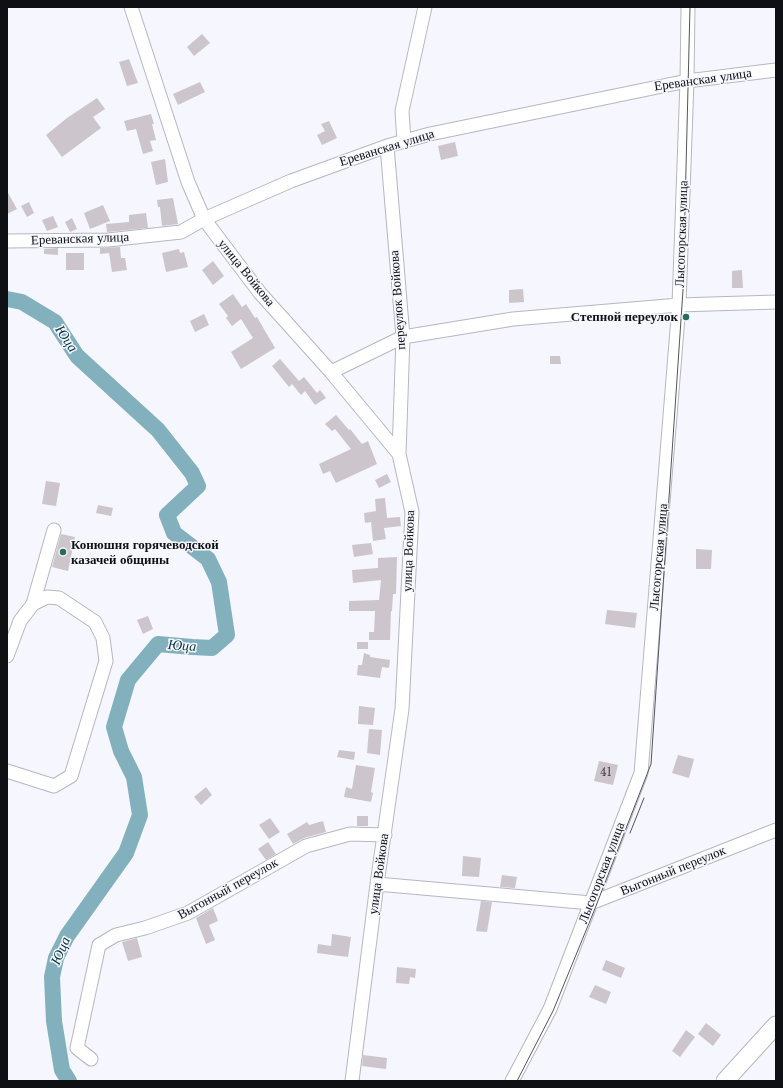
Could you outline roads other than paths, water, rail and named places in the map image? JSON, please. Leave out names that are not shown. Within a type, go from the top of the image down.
[{"type":"main road","points":[[725,1081],[776,1026]]},
{"type":"street","name":"улица Войкова","points":[[131,7],[188,182],[204,219],[260,293],[331,372],[399,454],[412,512],[402,709],[377,884],[352,1081]]},
{"type":"street","points":[[404,141],[402,111],[425,7]]},
{"type":"street","name":"Лысогорская улица","points":[[512,1081],[550,1009],[641,774],[680,305],[688,7]]},
{"type":"street","name":"Ереванская улица","points":[[7,241],[115,240],[181,232],[204,219],[291,181],[386,146],[404,141],[430,134],[687,81],[776,70]]},
{"type":"street","name":"переулок Войкова","points":[[386,146],[402,337],[399,454]]},
{"type":"street","points":[[331,372],[402,337],[513,319],[680,305],[776,302]]},
{"type":"street","points":[[7,656],[20,621],[33,604],[54,530]]},
{"type":"street","points":[[7,771],[54,786],[71,776],[106,661],[103,638],[95,622],[58,598],[47,597],[33,604]]},
{"type":"street","name":"Выгонный переулок","points":[[377,884],[591,903],[776,830]]},
{"type":"street","name":"Выгонный переулок","points":[[91,1059],[77,1048],[99,946],[116,935],[145,928],[188,913],[306,846],[350,834],[385,835]]},
{"type":"waterway","name":"Юца","points":[[7,299],[22,302],[55,322],[77,356],[158,430],[192,473],[198,486],[167,515],[174,533],[208,559],[219,582],[227,635],[212,648],[158,644],[128,680],[114,727],[121,751],[134,777],[140,815],[126,853],[67,936],[56,958],[52,977],[54,1021],[62,1070],[69,1081]]},
{"type":"tram line","points":[[517,1081],[553,1011],[594,911],[651,764],[683,290],[690,7]]},
{"type":"tram line","points":[[630,833],[644,798]]},
{"type":"place","name":"Степной переулок","points":[[686,317]]},
{"type":"place","name":"Конюшня горячеводской казачей общины","points":[[63,552]]}]
